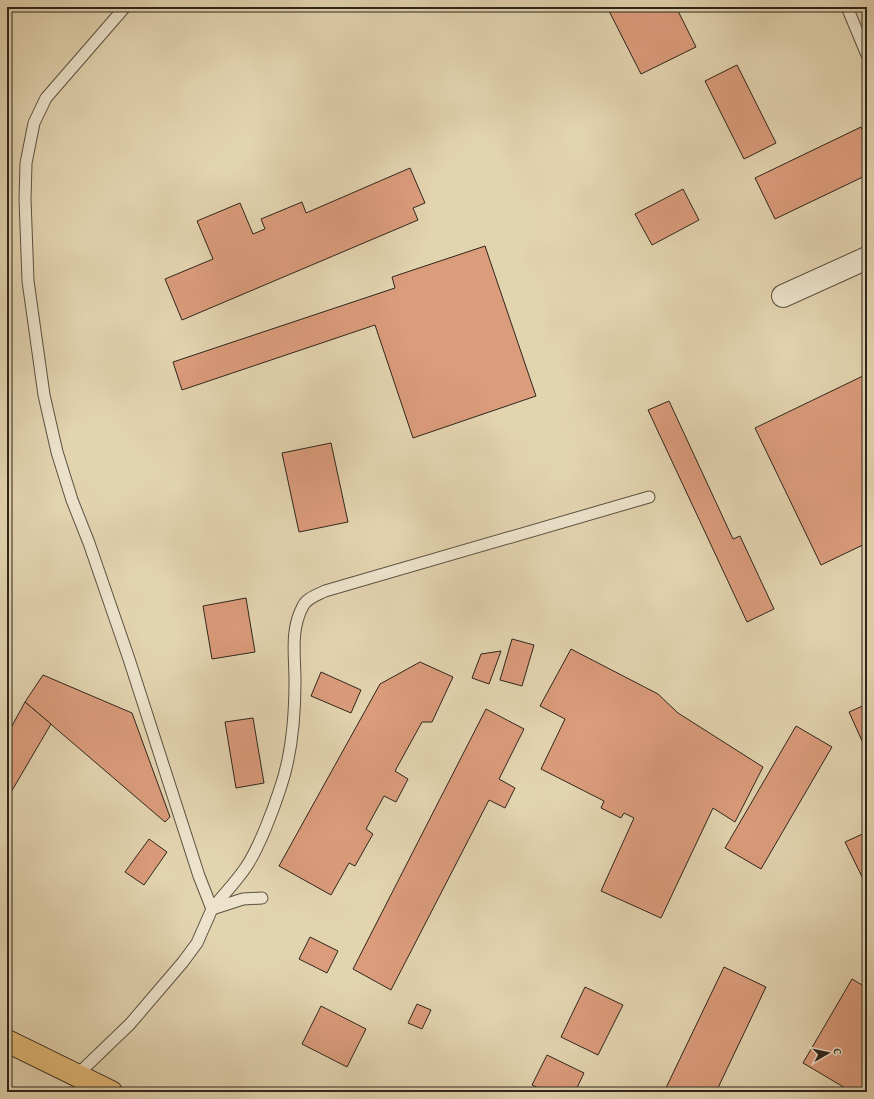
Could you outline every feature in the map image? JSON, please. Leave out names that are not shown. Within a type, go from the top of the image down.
[{"type":"main road","points":[[7,1041],[111,1092]]},
{"type":"street","points":[[783,296],[867,258]]},
{"type":"lane","points":[[125,7],[46,98],[34,123],[26,163],[25,198],[28,281],[44,395],[57,452],[72,500],[107,594],[199,876],[212,909]]},
{"type":"lane","points":[[847,7],[867,55]]},
{"type":"lane","points":[[77,1075],[130,1024],[183,962],[197,943],[212,909],[246,867],[255,850],[281,786],[290,750],[295,681],[293,647],[294,632],[304,605],[312,597],[325,591],[649,497]]},
{"type":"lane","points":[[212,909],[243,899],[262,898]]},
{"type":"building","points":[[607,7],[676,7],[696,47],[641,74]]},
{"type":"building","points":[[737,65],[776,143],[744,159],[705,81]]},
{"type":"building","points":[[861,127],[867,139],[867,175],[775,219],[755,178]]},
{"type":"building","points":[[410,168],[425,203],[413,208],[418,220],[182,320],[165,279],[213,259],[197,221],[240,203],[253,234],[265,229],[261,219],[302,202],[306,213]]},
{"type":"building","points":[[683,189],[699,220],[652,245],[635,214]]},
{"type":"building","points":[[485,246],[536,396],[413,438],[375,325],[182,390],[173,362],[395,288],[392,277]]},
{"type":"building","points":[[867,374],[867,543],[821,565],[755,428]]},
{"type":"building","points":[[669,401],[733,539],[740,536],[774,609],[747,622],[648,410]]},
{"type":"building","points":[[331,443],[348,522],[299,532],[282,453]]},
{"type":"building","points":[[246,598],[255,652],[212,659],[203,606]]},
{"type":"building","points":[[512,639],[534,645],[522,686],[500,680]]},
{"type":"building","points":[[571,649],[658,694],[678,713],[763,767],[735,822],[713,808],[661,918],[601,891],[634,818],[624,813],[621,818],[601,808],[604,801],[541,769],[565,719],[540,706]]},
{"type":"building","points":[[501,651],[489,684],[472,678],[481,654]]},
{"type":"building","points":[[420,662],[453,677],[432,722],[422,722],[395,771],[408,779],[396,802],[384,796],[366,829],[373,834],[355,866],[349,863],[331,895],[279,866],[380,684]]},
{"type":"building","points":[[321,672],[361,690],[351,713],[311,696]]},
{"type":"building","points":[[43,675],[132,713],[170,817],[165,822],[25,702]]},
{"type":"building","points":[[25,702],[51,724],[7,799],[7,735]]},
{"type":"building","points":[[867,704],[867,752],[849,712]]},
{"type":"building","points":[[486,709],[524,729],[499,779],[515,788],[505,808],[489,800],[391,990],[353,969]]},
{"type":"building","points":[[253,718],[264,783],[236,788],[225,722]]},
{"type":"building","points":[[796,726],[832,747],[761,869],[725,848]]},
{"type":"building","points":[[867,832],[867,887],[845,842]]},
{"type":"building","points":[[149,839],[167,852],[144,885],[125,872]]},
{"type":"building","points":[[310,937],[338,951],[327,973],[299,959]]},
{"type":"building","points":[[724,967],[766,987],[716,1092],[664,1092]]},
{"type":"building","points":[[852,979],[867,988],[867,1092],[852,1092],[803,1063]]},
{"type":"building","points":[[585,987],[623,1005],[598,1055],[561,1037]]},
{"type":"building","points":[[417,1004],[431,1010],[422,1029],[408,1023]]},
{"type":"building","points":[[321,1006],[366,1029],[347,1067],[302,1044]]},
{"type":"building","points":[[547,1055],[584,1073],[575,1092],[547,1092],[532,1085]]}]
